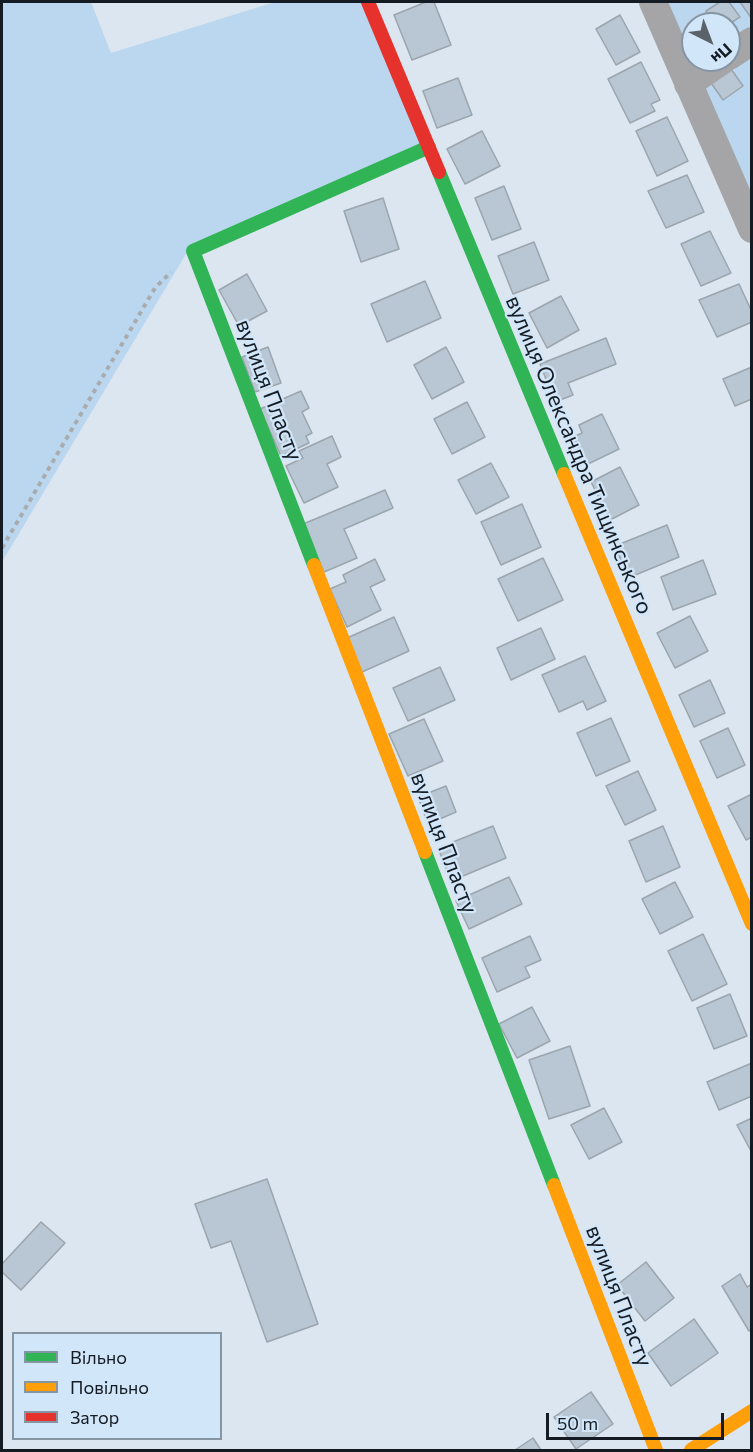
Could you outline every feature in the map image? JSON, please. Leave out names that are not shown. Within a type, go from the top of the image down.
[{"type":"street","name":"вулиця Олександра Тищинського","points":[[368,2],[752,924]]},
{"type":"street","points":[[653,2],[751,225]]},
{"type":"street","points":[[688,84],[706,72]]},
{"type":"street","points":[[193,251],[429,147]]},
{"type":"street","name":"вулиця Пласту","points":[[193,251],[656,1450]]},
{"type":"street","points":[[691,1450],[752,1411]]},
{"type":"path","points":[[2,548],[154,288],[193,251]]},
{"type":"shaded area","points":[[2,2],[91,2],[111,53],[275,2],[364,2],[423,147],[189,249],[2,562]]},
{"type":"shaded area","points":[[662,2],[751,2],[751,205],[693,72],[741,72],[741,12],[681,12],[681,45]]},
{"type":"building","points":[[426,2],[434,2],[451,45],[412,60],[394,15]]},
{"type":"building","points":[[720,2],[729,2],[736,12],[707,12]]},
{"type":"building","points":[[740,2],[752,2],[752,19]]},
{"type":"building","points":[[620,15],[640,52],[616,65],[596,29]]},
{"type":"building","points":[[641,62],[660,100],[651,104],[655,111],[630,123],[608,79]]},
{"type":"building","points":[[720,72],[733,72],[743,86],[723,100],[709,80]]},
{"type":"building","points":[[458,78],[472,115],[437,128],[423,91]]},
{"type":"building","points":[[667,117],[688,161],[657,176],[636,131]]},
{"type":"building","points":[[482,131],[500,166],[465,184],[447,149]]},
{"type":"building","points":[[687,175],[704,212],[666,228],[648,191]]},
{"type":"building","points":[[504,186],[521,229],[492,240],[475,198]]},
{"type":"building","points":[[383,198],[399,249],[361,262],[344,211]]},
{"type":"building","points":[[710,231],[731,273],[701,286],[681,244]]},
{"type":"building","points":[[534,242],[549,280],[513,294],[498,256]]},
{"type":"building","points":[[247,274],[267,311],[239,326],[219,290]]},
{"type":"building","points":[[425,281],[441,318],[387,342],[371,304]]},
{"type":"building","points":[[739,284],[752,312],[752,322],[717,337],[699,300]]},
{"type":"building","points":[[561,296],[579,330],[547,348],[529,313]]},
{"type":"building","points":[[606,338],[616,364],[568,383],[573,395],[555,402],[540,364]]},
{"type":"building","points":[[268,347],[281,383],[255,392],[242,357]]},
{"type":"building","points":[[446,347],[464,382],[432,399],[414,365]]},
{"type":"building","points":[[752,367],[752,399],[735,406],[723,379]]},
{"type":"building","points":[[301,391],[309,408],[302,412],[312,433],[306,436],[309,443],[281,456],[260,409]]},
{"type":"building","points":[[467,402],[485,437],[452,454],[434,419]]},
{"type":"building","points":[[602,414],[619,449],[586,465],[573,437],[582,433],[579,425]]},
{"type":"building","points":[[332,436],[341,457],[327,464],[338,487],[304,503],[286,466],[303,458],[299,451]]},
{"type":"building","points":[[491,463],[509,497],[476,514],[458,480]]},
{"type":"building","points":[[620,467],[639,505],[610,520],[591,482]]},
{"type":"building","points":[[385,490],[393,508],[344,529],[357,558],[324,572],[303,524]]},
{"type":"building","points":[[522,504],[541,547],[501,565],[481,522]]},
{"type":"building","points":[[667,525],[679,557],[628,578],[615,546]]},
{"type":"building","points":[[543,558],[563,600],[518,621],[498,579]]},
{"type":"building","points":[[375,559],[385,580],[370,587],[381,610],[347,627],[330,589],[346,582],[343,575]]},
{"type":"building","points":[[703,560],[716,594],[673,610],[661,577]]},
{"type":"building","points":[[690,616],[708,651],[675,668],[657,633]]},
{"type":"building","points":[[394,617],[409,651],[362,672],[347,638]]},
{"type":"building","points":[[541,628],[555,659],[511,680],[497,648]]},
{"type":"building","points":[[585,656],[606,701],[587,710],[583,701],[559,712],[542,675]]},
{"type":"building","points":[[440,667],[455,700],[408,721],[393,688]]},
{"type":"building","points":[[710,680],[725,713],[694,727],[679,695]]},
{"type":"building","points":[[611,718],[630,761],[596,776],[577,733]]},
{"type":"building","points":[[424,719],[443,761],[408,776],[389,734]]},
{"type":"building","points":[[728,728],[745,765],[717,778],[700,741]]},
{"type":"building","points":[[638,771],[656,810],[625,825],[606,786]]},
{"type":"building","points":[[446,786],[456,812],[428,824],[418,797]]},
{"type":"building","points":[[752,794],[752,837],[746,840],[728,806]]},
{"type":"building","points":[[493,826],[506,858],[451,881],[438,848]]},
{"type":"building","points":[[663,826],[680,867],[646,882],[629,841]]},
{"type":"building","points":[[509,877],[522,904],[469,929],[456,901]]},
{"type":"building","points":[[675,882],[693,917],[660,934],[642,899]]},
{"type":"building","points":[[703,934],[727,984],[692,1001],[668,951]]},
{"type":"building","points":[[530,936],[541,960],[525,967],[530,977],[497,992],[482,958]]},
{"type":"building","points":[[730,994],[747,1036],[714,1049],[697,1008]]},
{"type":"building","points":[[532,1007],[550,1041],[517,1058],[499,1024]]},
{"type":"building","points":[[570,1046],[590,1106],[549,1119],[529,1060]]},
{"type":"building","points":[[752,1063],[752,1096],[719,1110],[707,1082]]},
{"type":"building","points":[[604,1108],[622,1142],[589,1159],[571,1125]]},
{"type":"building","points":[[752,1118],[752,1153],[737,1125]]},
{"type":"building","points":[[267,1179],[318,1324],[267,1342],[231,1241],[211,1248],[195,1204]]},
{"type":"building","points":[[41,1222],[65,1243],[21,1290],[2,1272],[2,1264]]},
{"type":"building","points":[[646,1262],[674,1298],[645,1321],[617,1285]]},
{"type":"building","points":[[740,1274],[747,1287],[752,1284],[752,1330],[749,1331],[722,1286]]},
{"type":"building","points":[[694,1319],[718,1353],[671,1386],[648,1353]]},
{"type":"building","points":[[591,1392],[613,1424],[576,1449],[554,1417]]},
{"type":"building","points":[[533,1438],[541,1450],[515,1450]]},
{"type":"traffic: fast","points":[[314,565],[193,251],[429,147]]},
{"type":"traffic: fast","points":[[439,172],[564,474]]},
{"type":"traffic: fast","points":[[425,852],[554,1185]]},
{"type":"traffic: slow","points":[[564,474],[752,924]]},
{"type":"traffic: slow","points":[[314,565],[425,852]]},
{"type":"traffic: slow","points":[[554,1185],[656,1450]]},
{"type":"traffic: slow","points":[[691,1450],[752,1411]]},
{"type":"traffic: jam","points":[[368,2],[439,172]]}]
